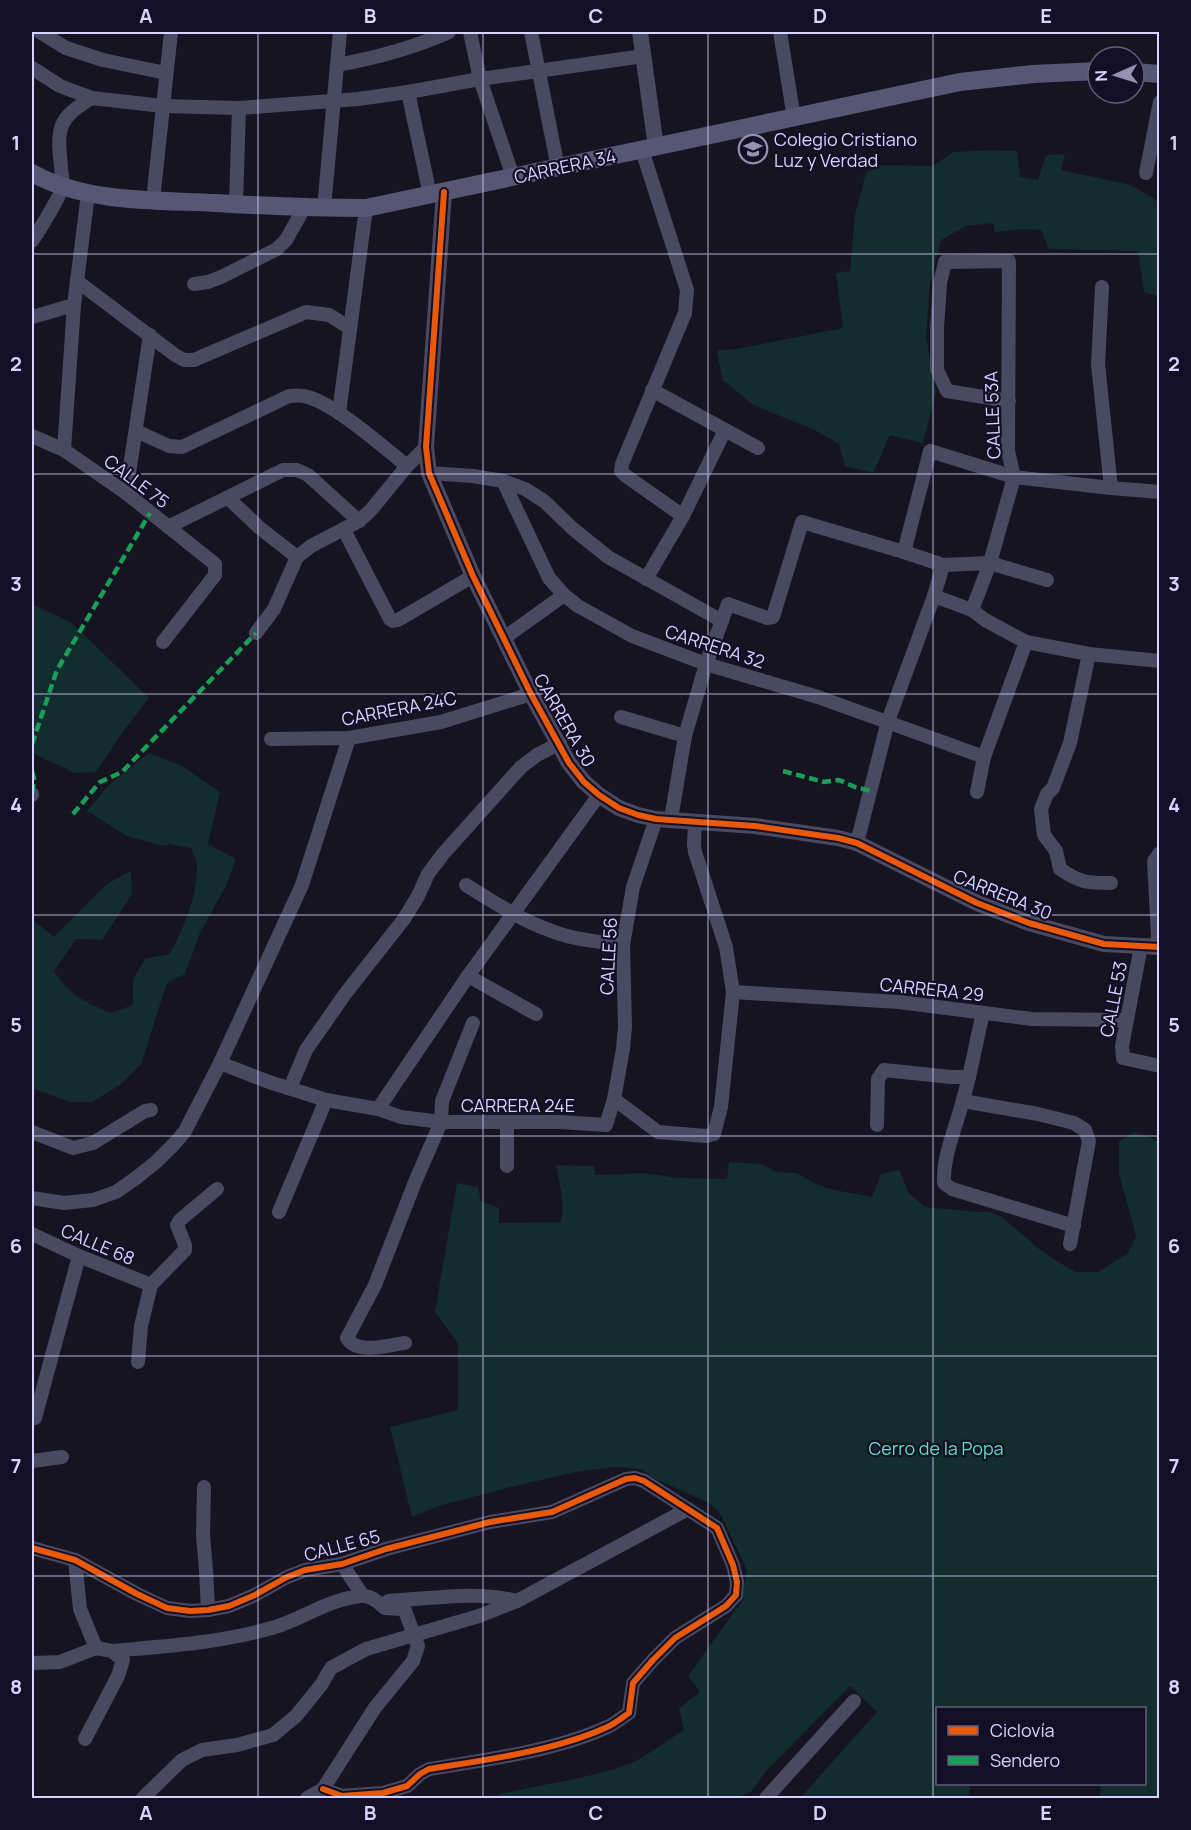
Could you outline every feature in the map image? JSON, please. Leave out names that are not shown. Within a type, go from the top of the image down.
[{"type":"main road","name":"CARRERA 34","points":[[32,173],[63,187],[88,194],[304,208],[366,208],[960,82],[1033,74],[1086,72]]},
{"type":"street","points":[[40,32],[66,48],[103,60],[166,73]]},
{"type":"street","points":[[153,200],[171,32]]},
{"type":"street","points":[[324,208],[340,32]]},
{"type":"street","points":[[337,65],[371,59],[449,32]]},
{"type":"street","points":[[470,32],[480,79],[513,177]]},
{"type":"street","points":[[531,32],[558,168]]},
{"type":"street","points":[[640,32],[644,56],[649,148],[687,290],[685,313],[621,471],[683,516]]},
{"type":"street","points":[[780,32],[794,118]]},
{"type":"street","points":[[32,68],[60,86],[92,98],[163,106],[239,108],[334,101],[408,92],[480,79],[644,56]]},
{"type":"street","points":[[408,92],[437,194]]},
{"type":"street","points":[[32,241],[63,187],[60,127],[65,118],[77,107],[92,98]]},
{"type":"street","points":[[1146,173],[1160,102]]},
{"type":"street","points":[[236,204],[239,108]]},
{"type":"street","points":[[64,450],[74,305],[88,194]]},
{"type":"street","name":"CARRERA 30","points":[[437,194],[426,447],[429,473],[473,576],[531,694],[569,763],[584,782],[619,808],[639,815],[755,826],[838,838],[857,843],[977,903],[1029,923],[1104,944],[1152,947]]},
{"type":"street","points":[[195,284],[221,277],[278,249],[286,240],[304,208]]},
{"type":"street","points":[[339,413],[366,208]]},
{"type":"street","name":"CALLE 53A","points":[[972,610],[990,563],[1014,477],[1008,451],[1009,400],[1009,261],[945,262],[940,283],[936,328],[937,370],[946,391],[1009,400]]},
{"type":"street","points":[[77,281],[184,360],[194,360],[306,312],[329,315],[350,328]]},
{"type":"street","points":[[1102,287],[1098,364],[1111,489]]},
{"type":"street","points":[[32,316],[74,305]]},
{"type":"street","points":[[126,492],[150,335]]},
{"type":"street","points":[[652,390],[758,448]]},
{"type":"street","points":[[136,431],[169,446],[182,447],[289,396],[301,395],[314,399],[339,413],[407,466]]},
{"type":"street","points":[[646,579],[683,516],[725,430]]},
{"type":"street","name":"CALLE 75","points":[[32,436],[64,450],[126,492],[215,564],[215,574],[163,642]]},
{"type":"street","points":[[256,633],[274,609],[297,557],[311,546],[359,521],[426,447]]},
{"type":"street","points":[[1047,580],[990,563],[944,566],[904,552],[930,451],[1014,477],[1111,489],[1160,492]]},
{"type":"street","points":[[168,527],[283,470],[308,475],[359,521]]},
{"type":"street","points":[[429,473],[473,476],[503,481],[525,489],[544,501],[572,528],[608,557],[722,621]]},
{"type":"street","name":"CARRERA 32","points":[[503,481],[549,578],[564,595],[578,606],[632,636],[706,664],[818,697],[984,757]]},
{"type":"street","points":[[228,498],[261,529],[297,557]]},
{"type":"street","name":"CALLE 56","points":[[614,1099],[625,1027],[623,945],[633,887],[664,819],[706,664],[728,604],[767,618],[772,617],[802,522],[904,552]]},
{"type":"street","points":[[344,530],[393,621],[473,576]]},
{"type":"street","points":[[857,843],[888,721],[944,566]]},
{"type":"street","points":[[504,638],[564,595]]},
{"type":"street","points":[[934,596],[972,610],[985,620],[1026,642],[1089,654],[1160,662]]},
{"type":"street","points":[[977,792],[984,757],[1026,642]]},
{"type":"street","points":[[1089,654],[1070,743],[1053,788],[1047,794],[1041,809],[1044,835],[1056,851],[1060,869],[1087,883],[1112,883]]},
{"type":"street","name":"CARRERA 24C","points":[[271,739],[349,738],[441,722],[531,694]]},
{"type":"street","points":[[621,717],[685,736]]},
{"type":"street","name":"CALLE 68","points":[[32,1198],[64,1203],[93,1200],[116,1192],[136,1178],[185,1131],[220,1063],[302,885],[349,738]]},
{"type":"street","points":[[290,1088],[306,1050],[345,994],[404,919],[428,874],[442,854],[521,767],[537,755],[560,743]]},
{"type":"street","points":[[378,1109],[468,976],[599,795]]},
{"type":"street","points":[[614,1099],[658,1132],[706,1136],[714,1134],[716,1129],[721,1107],[733,992],[726,947],[695,852],[695,822]]},
{"type":"street","name":"CALLE 53","points":[[1160,853],[1154,861],[1158,936],[1126,1020],[1122,1046],[1123,1058],[1160,1066]]},
{"type":"street","points":[[466,885],[513,914],[567,936],[623,945]]},
{"type":"street","points":[[468,976],[536,1014]]},
{"type":"street","name":"CARRERA 29","points":[[733,992],[899,1002],[1032,1019],[1126,1020]]},
{"type":"street","points":[[983,1012],[963,1101],[951,1138],[944,1171],[944,1183],[952,1189],[1074,1226]]},
{"type":"street","points":[[405,1343],[359,1347],[351,1344],[347,1338],[375,1285],[441,1122],[442,1101],[473,1023]]},
{"type":"street","name":"CARRERA 24E","points":[[220,1063],[326,1100],[378,1109],[401,1118],[441,1122],[560,1122],[606,1125],[614,1099]]},
{"type":"street","points":[[877,1125],[878,1079],[884,1070],[934,1076],[969,1077]]},
{"type":"street","points":[[279,1212],[326,1100]]},
{"type":"street","points":[[963,1101],[1038,1114],[1074,1123],[1085,1130],[1089,1141],[1070,1244]]},
{"type":"street","points":[[32,1132],[73,1148],[93,1143],[145,1111],[151,1110]]},
{"type":"street","points":[[507,1123],[507,1166]]},
{"type":"street","points":[[138,1362],[141,1326],[151,1285],[185,1250],[177,1225],[217,1190]]},
{"type":"street","name":"CALLE 68","points":[[32,1234],[151,1285]]},
{"type":"street","points":[[35,1418],[79,1256]]},
{"type":"street","points":[[32,1461],[62,1457]]},
{"type":"street","name":"CALLE 65","points":[[32,1548],[75,1560],[167,1608],[189,1611],[208,1610],[229,1606],[305,1570],[342,1564],[386,1549],[490,1522],[552,1512],[626,1479],[635,1478],[644,1481],[688,1509]]},
{"type":"street","points":[[204,1486],[202,1535],[208,1610]]},
{"type":"street","points":[[143,1798],[182,1760],[202,1749],[237,1745],[273,1735],[296,1716],[321,1685],[331,1668],[366,1649],[479,1616],[517,1601],[688,1509],[717,1528],[733,1565],[737,1582],[736,1595],[726,1606],[675,1638],[653,1660],[633,1683],[629,1713],[607,1728],[566,1742],[495,1758],[429,1769],[407,1786],[382,1793],[342,1796],[323,1789]]},
{"type":"street","points":[[75,1560],[80,1609],[96,1648]]},
{"type":"street","points":[[342,1564],[363,1596]]},
{"type":"street","points":[[32,1663],[60,1662],[96,1648],[112,1651],[226,1640],[278,1626],[327,1604],[363,1596],[379,1602],[478,1596],[499,1596],[517,1601]]},
{"type":"street","points":[[307,1798],[323,1789],[374,1709],[413,1661],[418,1646],[405,1611],[385,1608],[379,1602]]},
{"type":"street","points":[[85,1739],[104,1704],[123,1660],[112,1651]]},
{"type":"street","points":[[766,1798],[854,1701]]},
{"type":"green space","points":[[1017,151],[1020,177],[1038,180],[1046,155],[1065,154],[1061,170],[1131,185],[1159,202],[1159,296],[1144,292],[1138,251],[1049,249],[1041,230],[995,232],[993,223],[966,226],[941,240],[930,284],[926,336],[936,392],[923,443],[890,435],[873,473],[845,466],[839,444],[815,430],[753,405],[722,379],[717,350],[737,349],[843,328],[836,273],[850,271],[855,215],[866,173],[881,165],[933,166],[953,152]]},
{"type":"green space","points":[[32,604],[72,623],[149,698],[96,772],[75,773],[32,753]]},
{"type":"green space","points":[[149,753],[182,766],[220,792],[208,844],[236,859],[227,884],[200,933],[185,974],[167,983],[141,1064],[120,1085],[92,1102],[70,1102],[34,1089],[32,1086],[32,919],[54,937],[107,884],[131,871],[132,894],[102,940],[76,939],[54,971],[72,993],[111,1013],[133,1005],[133,979],[145,959],[170,954],[185,923],[195,889],[197,864],[191,848],[169,844],[163,846],[127,836],[87,811],[108,786]]},
{"type":"green space","name":"Cerro de la Popa","points":[[1134,1132],[1159,1141],[1159,1798],[1099,1798],[1101,1785],[1146,1785],[1146,1707],[936,1707],[936,1785],[971,1785],[968,1798],[800,1798],[877,1712],[850,1686],[766,1771],[751,1792],[736,1798],[484,1798],[593,1775],[629,1764],[684,1730],[679,1708],[700,1692],[688,1676],[741,1602],[747,1569],[721,1515],[711,1504],[654,1478],[641,1469],[616,1467],[576,1472],[439,1506],[412,1517],[390,1427],[458,1410],[458,1343],[435,1312],[457,1183],[478,1187],[481,1201],[499,1208],[499,1223],[561,1222],[562,1201],[556,1165],[594,1166],[595,1175],[644,1173],[679,1178],[727,1179],[729,1162],[761,1164],[777,1172],[797,1173],[829,1189],[872,1197],[881,1174],[899,1170],[909,1193],[925,1207],[990,1212],[1002,1217],[1039,1249],[1076,1272],[1098,1272],[1128,1253],[1136,1236],[1119,1173],[1119,1142]]},
{"type":"marked path","points":[[32,744],[57,670],[150,513]]},
{"type":"marked path","points":[[73,814],[100,782],[122,772],[256,633]]},
{"type":"marked path","points":[[32,771],[34,778],[32,794]]},
{"type":"marked path","points":[[783,771],[824,782],[839,780],[871,791]]},
{"type":"cycle path","points":[[444,192],[426,447],[429,473],[473,576],[531,694],[569,763],[584,782],[619,808],[638,815],[656,819],[755,826],[838,838],[857,843],[977,903],[1029,923],[1104,944],[1160,947]]},
{"type":"cycle path","points":[[32,1548],[75,1560],[167,1608],[190,1611],[229,1606],[305,1570],[342,1564],[386,1549],[490,1522],[552,1512],[626,1479],[635,1478],[644,1481],[717,1528],[733,1565],[737,1582],[736,1595],[726,1606],[675,1638],[653,1660],[633,1683],[629,1713],[608,1727],[542,1749],[429,1769],[407,1786],[383,1793],[342,1796],[323,1789]]},
{"type":"place","name":"Colegio Cristiano Luz y Verdad","points":[[753,149]]}]
